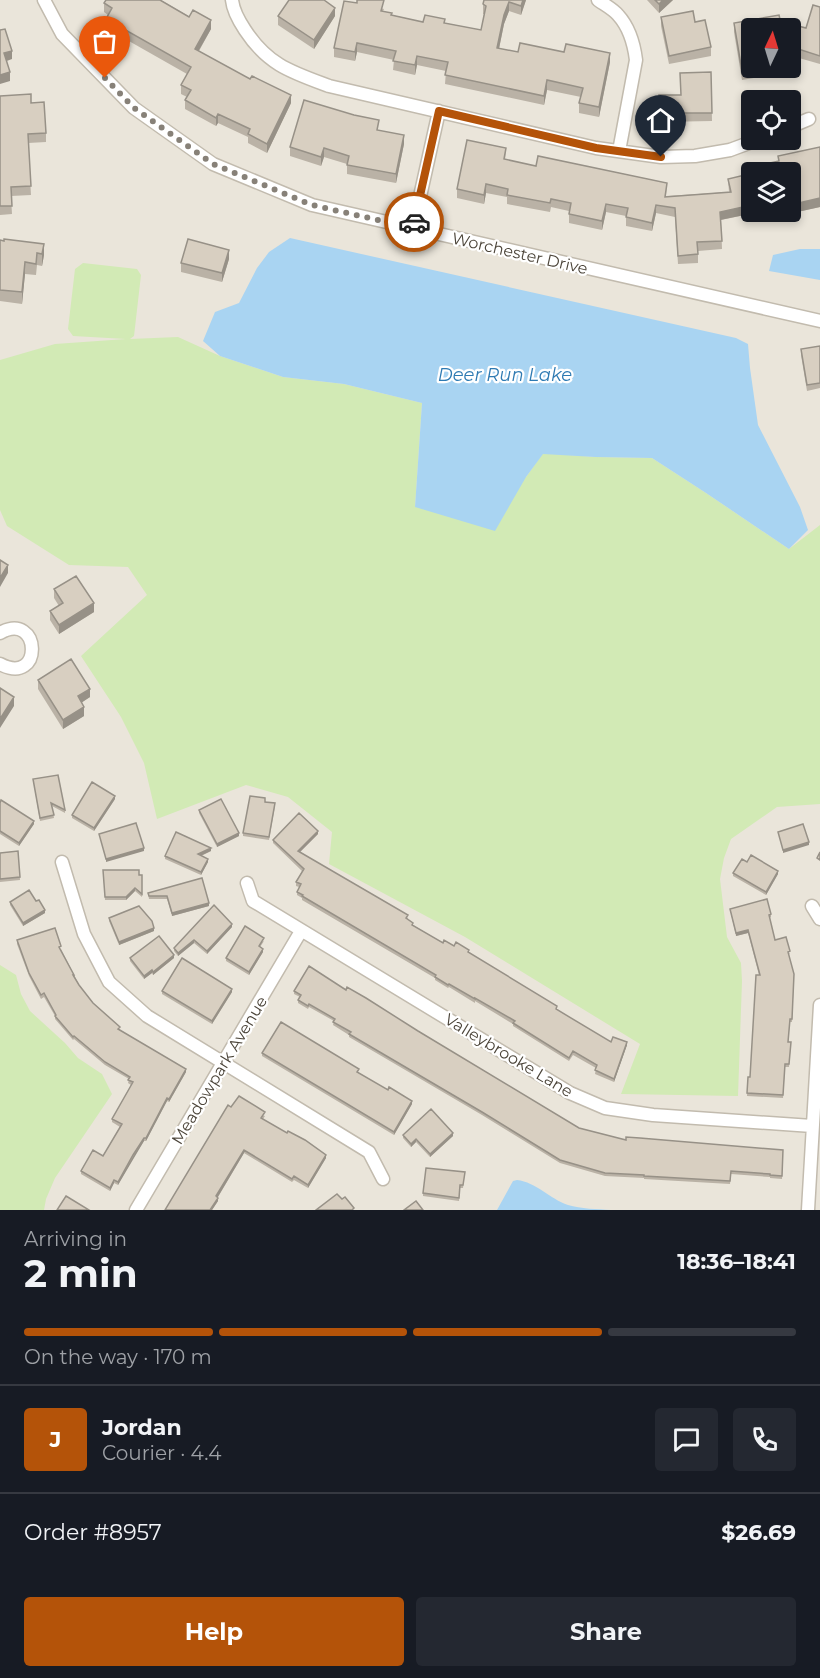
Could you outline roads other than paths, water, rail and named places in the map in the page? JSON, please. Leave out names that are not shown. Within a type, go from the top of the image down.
[{"type":"street","name":"Worchester Drive","points":[[44,0],[63,34],[134,108],[213,164],[312,205],[820,321]]},
{"type":"street","points":[[232,0],[241,24],[254,44],[271,61],[288,71],[328,86],[596,148],[661,157],[695,156],[741,146]]},
{"type":"street","points":[[598,0],[618,14],[634,45],[636,60],[619,151]]},
{"type":"street","points":[[413,228],[439,111]]},
{"type":"street","points":[[801,122],[809,119]]},
{"type":"street","points":[[0,633],[6,629],[24,632],[31,639],[32,645],[32,655],[26,664],[10,669],[0,664]]},
{"type":"street","points":[[62,862],[84,934],[110,982],[147,1016],[369,1152],[384,1179]]},
{"type":"street","name":"Valleybrooke Lane","points":[[247,883],[253,901],[570,1093],[605,1108],[653,1115],[812,1126]]},
{"type":"street","points":[[812,906],[820,919]]},
{"type":"street","name":"Meadowpark Avenue","points":[[136,1210],[301,931]]},
{"type":"street","points":[[808,1210],[820,1005]]},
{"type":"water","name":"Deer Run Lake","points":[[290,238],[736,338],[748,344],[758,425],[800,507],[808,530],[789,549],[652,458],[543,454],[526,477],[495,531],[415,507],[422,403],[344,384],[283,377],[220,356],[203,341],[215,312],[239,303],[257,268],[269,252]]},
{"type":"water","points":[[800,249],[820,249],[820,280],[769,271],[773,255]]},
{"type":"water","points":[[513,1181],[524,1181],[568,1205],[611,1210],[497,1210]]}]
